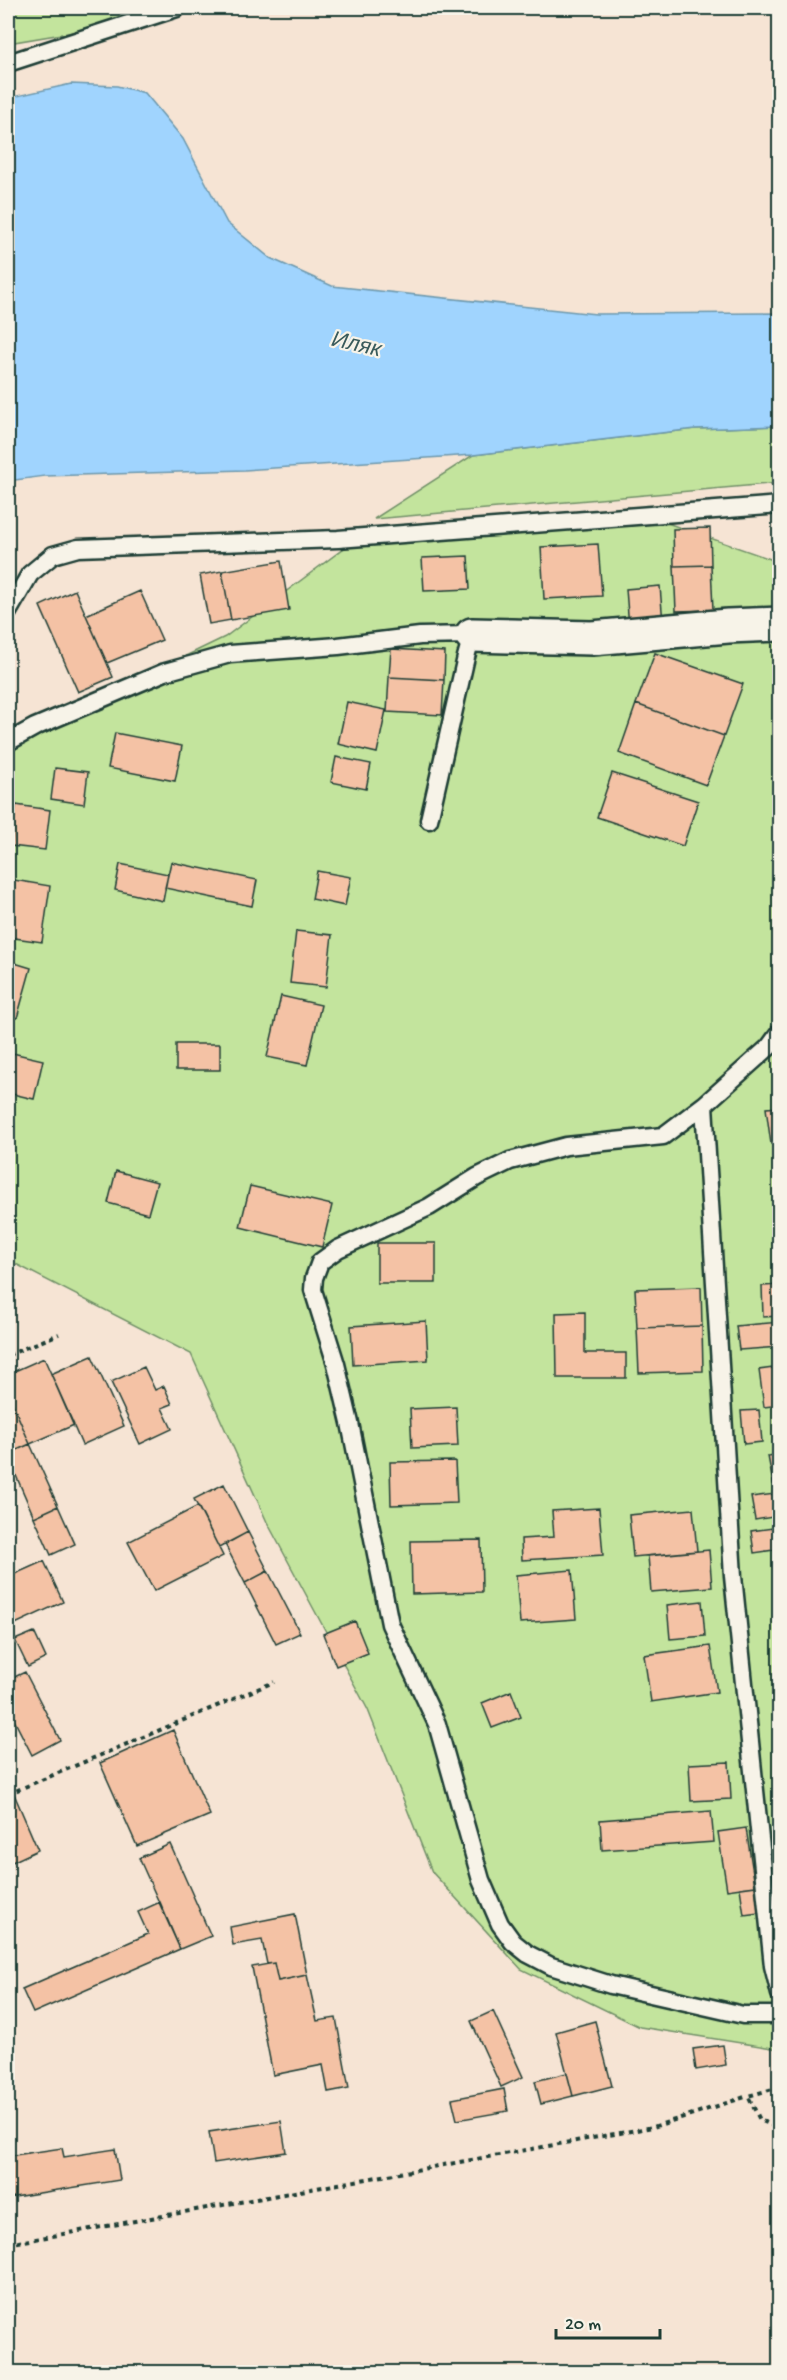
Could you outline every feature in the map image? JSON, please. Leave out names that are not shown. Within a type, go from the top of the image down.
[{"type":"street","points":[[472,636],[592,638],[780,624]]},
{"type":"lane","points":[[8,63],[177,8]]},
{"type":"lane","points":[[8,612],[30,574],[53,555],[78,548],[338,539],[780,505]]},
{"type":"lane","points":[[8,742],[35,727],[165,672],[230,654],[338,646],[420,636],[472,636],[429,820]]},
{"type":"lane","points":[[780,1032],[769,1047],[704,1105],[663,1136],[566,1146],[502,1165],[477,1177],[429,1207],[338,1249],[320,1262],[314,1278],[313,1290],[336,1364],[350,1423],[390,1624],[437,1724],[482,1880],[500,1924],[513,1942],[528,1954],[551,1966],[610,1985],[743,2015],[780,2015]]},
{"type":"lane","points":[[704,1105],[733,1576],[772,1966],[780,1994]]},
{"type":"path","points":[[8,1355],[59,1334]]},
{"type":"path","points":[[8,1794],[274,1682]]},
{"type":"path","points":[[8,2244],[653,2127],[780,2087]]},
{"type":"path","points":[[748,2096],[760,2120],[780,2129]]},
{"type":"green space","points":[[8,8],[176,8],[128,23],[8,43]]},
{"type":"green space","points":[[779,426],[779,483],[374,519],[473,455],[695,429]]},
{"type":"green space","points":[[644,515],[779,562],[779,2049],[640,2027],[521,1969],[432,1872],[368,1710],[267,1522],[191,1354],[8,1260],[8,744],[20,736],[225,637],[347,546]]},
{"type":"water","name":"Иляк","points":[[71,84],[117,86],[145,93],[183,139],[227,223],[270,258],[332,286],[596,314],[779,313],[779,426],[695,429],[473,455],[245,470],[45,476],[8,481],[8,98]]},
{"type":"building","points":[[710,528],[711,565],[674,566],[673,529]]},
{"type":"building","points":[[598,544],[602,596],[544,599],[541,547]]},
{"type":"building","points":[[468,556],[470,589],[424,591],[422,558]]},
{"type":"building","points":[[281,561],[289,610],[231,620],[222,571]]},
{"type":"building","points":[[711,565],[713,610],[676,611],[674,566]]},
{"type":"building","points":[[222,571],[231,620],[209,624],[200,575]]},
{"type":"building","points":[[660,586],[663,623],[629,627],[626,589]]},
{"type":"building","points":[[75,590],[113,677],[78,692],[40,606]]},
{"type":"building","points":[[140,591],[162,640],[107,663],[86,615]]},
{"type":"building","points":[[391,649],[445,652],[444,680],[389,677]]},
{"type":"building","points":[[655,653],[743,684],[724,736],[636,704]]},
{"type":"building","points":[[389,677],[444,680],[442,715],[387,712]]},
{"type":"building","points":[[347,702],[386,710],[377,753],[338,744]]},
{"type":"building","points":[[636,704],[724,736],[706,785],[619,753]]},
{"type":"building","points":[[115,733],[182,746],[175,781],[108,768]]},
{"type":"building","points":[[336,757],[371,764],[366,789],[331,782]]},
{"type":"building","points":[[55,768],[88,772],[84,804],[51,799]]},
{"type":"building","points":[[612,773],[698,801],[683,846],[597,817]]},
{"type":"building","points":[[16,805],[50,810],[45,850],[11,846]]},
{"type":"building","points":[[171,862],[257,880],[252,906],[165,888]]},
{"type":"building","points":[[120,864],[168,874],[163,901],[115,890]]},
{"type":"building","points":[[317,871],[351,877],[345,906],[312,899]]},
{"type":"building","points":[[8,879],[50,886],[42,942],[8,937]]},
{"type":"building","points":[[296,931],[332,935],[326,987],[290,983]]},
{"type":"building","points":[[8,961],[31,968],[17,1018],[8,1016]]},
{"type":"building","points":[[281,996],[321,1005],[307,1065],[267,1057]]},
{"type":"building","points":[[176,1044],[220,1044],[220,1070],[176,1070]]},
{"type":"building","points":[[8,1052],[43,1060],[34,1099],[8,1093]]},
{"type":"building","points":[[780,1107],[780,1143],[771,1144],[766,1108]]},
{"type":"building","points":[[116,1171],[157,1182],[148,1214],[108,1203]]},
{"type":"building","points":[[250,1186],[332,1205],[322,1247],[240,1227]]},
{"type":"building","points":[[377,1243],[436,1243],[436,1283],[377,1283]]},
{"type":"building","points":[[780,1285],[780,1316],[763,1317],[762,1286]]},
{"type":"building","points":[[701,1287],[702,1326],[637,1328],[635,1289]]},
{"type":"building","points":[[585,1312],[585,1353],[626,1353],[626,1378],[557,1378],[556,1313]]},
{"type":"building","points":[[426,1321],[428,1360],[353,1365],[351,1326]]},
{"type":"building","points":[[780,1322],[780,1347],[739,1350],[736,1326]]},
{"type":"building","points":[[702,1326],[703,1371],[639,1373],[637,1328]]},
{"type":"building","points":[[92,1356],[124,1426],[82,1445],[51,1374]]},
{"type":"building","points":[[44,1358],[74,1425],[30,1444],[8,1393],[8,1374]]},
{"type":"building","points":[[144,1367],[155,1390],[164,1386],[172,1404],[162,1408],[172,1429],[140,1444],[111,1382]]},
{"type":"building","points":[[780,1367],[780,1405],[764,1407],[759,1370]]},
{"type":"building","points":[[8,1393],[30,1444],[8,1454]]},
{"type":"building","points":[[456,1407],[458,1446],[412,1448],[410,1409]]},
{"type":"building","points":[[759,1410],[762,1442],[744,1444],[741,1411]]},
{"type":"building","points":[[30,1444],[58,1506],[34,1517],[8,1457],[8,1454]]},
{"type":"building","points":[[780,1454],[780,1493],[775,1494],[768,1456]]},
{"type":"building","points":[[455,1461],[457,1503],[391,1505],[390,1462]]},
{"type":"building","points":[[224,1484],[248,1532],[219,1548],[194,1499]]},
{"type":"building","points":[[775,1494],[779,1516],[755,1520],[751,1497]]},
{"type":"building","points":[[58,1506],[75,1544],[51,1555],[34,1517]]},
{"type":"building","points":[[198,1506],[223,1556],[154,1591],[128,1542]]},
{"type":"building","points":[[599,1508],[603,1555],[522,1560],[521,1539],[554,1537],[552,1511]]},
{"type":"building","points":[[693,1509],[697,1551],[633,1557],[629,1515]]},
{"type":"building","points":[[780,1527],[780,1549],[754,1553],[751,1531]]},
{"type":"building","points":[[248,1532],[268,1571],[245,1583],[225,1544]]},
{"type":"building","points":[[481,1540],[482,1592],[412,1594],[411,1541]]},
{"type":"building","points":[[709,1550],[712,1587],[651,1592],[648,1556]]},
{"type":"building","points":[[44,1561],[63,1602],[13,1625],[8,1613],[8,1577]]},
{"type":"building","points":[[572,1570],[576,1619],[520,1623],[516,1575]]},
{"type":"building","points":[[268,1571],[300,1633],[276,1644],[245,1583]]},
{"type":"building","points":[[702,1601],[705,1636],[670,1639],[667,1605]]},
{"type":"building","points":[[355,1621],[368,1653],[336,1666],[323,1634]]},
{"type":"building","points":[[34,1632],[46,1658],[28,1667],[15,1640]]},
{"type":"building","points":[[710,1646],[717,1692],[651,1702],[644,1655]]},
{"type":"building","points":[[25,1672],[60,1740],[32,1755],[8,1708],[8,1680]]},
{"type":"building","points":[[511,1691],[521,1717],[492,1728],[482,1703]]},
{"type":"building","points":[[173,1730],[210,1815],[137,1846],[100,1763]]},
{"type":"building","points":[[729,1762],[731,1799],[691,1801],[689,1764]]},
{"type":"building","points":[[14,1794],[38,1850],[8,1864],[8,1797]]},
{"type":"building","points":[[711,1811],[714,1842],[602,1850],[600,1820]]},
{"type":"building","points":[[746,1828],[755,1886],[727,1890],[718,1832]]},
{"type":"building","points":[[170,1844],[211,1936],[180,1949],[139,1858]]},
{"type":"building","points":[[755,1886],[759,1913],[744,1915],[740,1888]]},
{"type":"building","points":[[160,1902],[180,1949],[33,2013],[22,1989],[148,1934],[138,1912]]},
{"type":"building","points":[[295,1914],[307,1975],[278,1981],[274,1963],[267,1964],[262,1940],[233,1945],[230,1927]]},
{"type":"building","points":[[274,1963],[278,1981],[307,1975],[317,2021],[336,2018],[349,2088],[328,2092],[323,2065],[273,2075],[252,1967]]},
{"type":"building","points":[[493,2011],[523,2077],[501,2087],[471,2021]]},
{"type":"building","points":[[595,2021],[612,2086],[573,2096],[556,2032]]},
{"type":"building","points":[[723,2045],[726,2065],[696,2070],[693,2049]]},
{"type":"building","points":[[567,2073],[573,2096],[541,2104],[535,2081]]},
{"type":"building","points":[[504,2089],[508,2111],[457,2120],[452,2099]]},
{"type":"building","points":[[281,2121],[286,2152],[214,2163],[209,2132]]},
{"type":"building","points":[[62,2148],[64,2157],[115,2149],[120,2180],[8,2198],[8,2156]]}]
